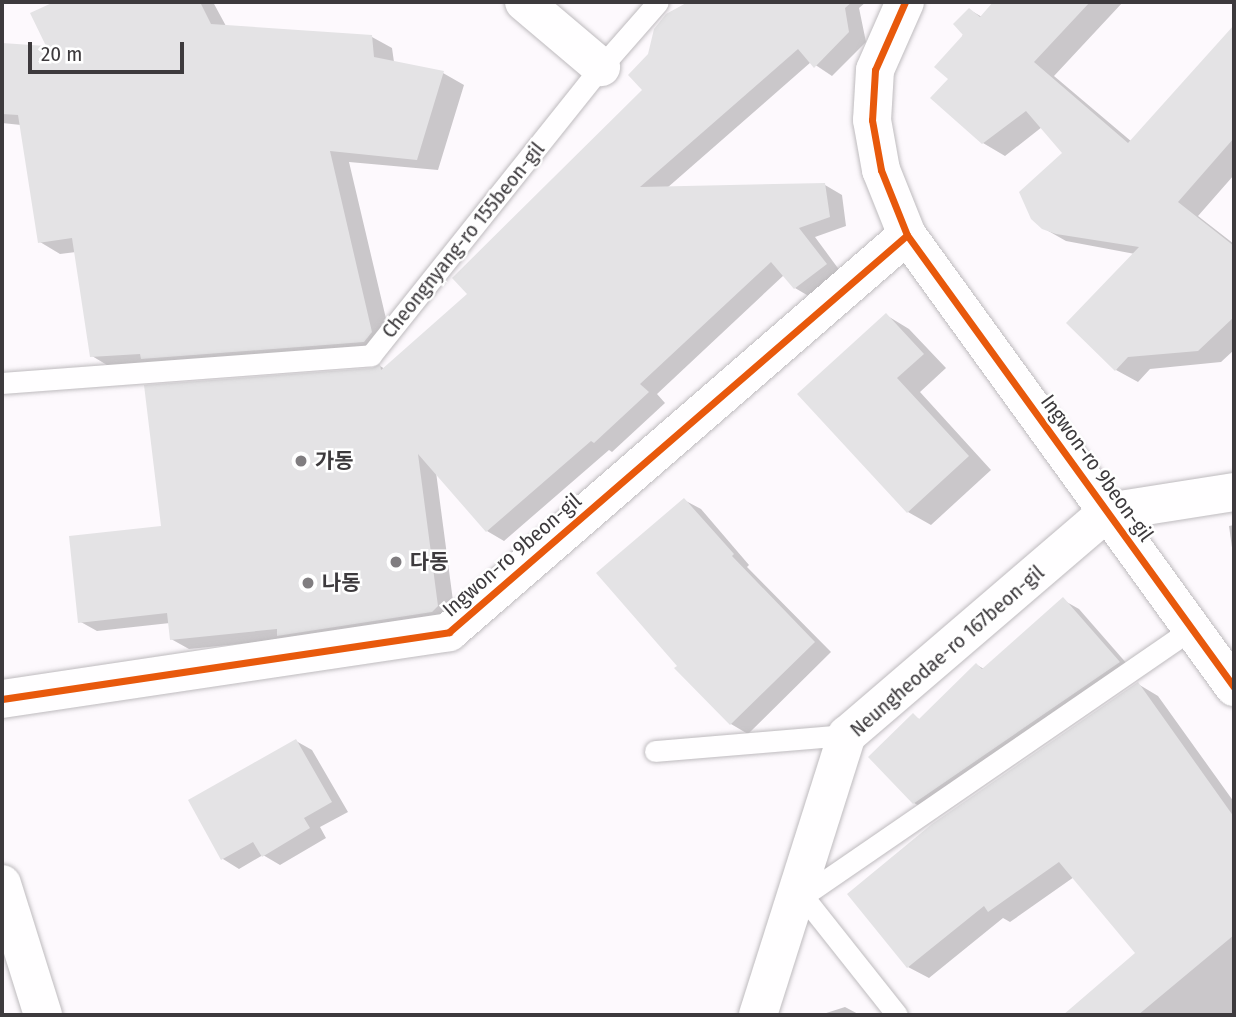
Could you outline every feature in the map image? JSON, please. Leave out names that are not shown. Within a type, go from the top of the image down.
[{"type":"street","points":[[524,2],[601,66]]},
{"type":"street","name":"Ingwon-ro 9beon-gil","points":[[905,2],[875,70],[873,120],[881,170],[907,236],[1234,687]]},
{"type":"street","name":"Ingwon-ro 9beon-gil","points":[[2,699],[449,632],[907,236]]},
{"type":"street","points":[[1107,512],[1234,492]]},
{"type":"street","name":"Neungheodae-ro 167beon-gil","points":[[758,1015],[801,893],[847,735],[1107,512]]},
{"type":"street","points":[[2,884],[43,1015]]},
{"type":"lane","name":"Cheongnyang-ro 155beon-gil","points":[[2,383],[371,355],[601,66],[658,2]]},
{"type":"lane","points":[[897,1015],[801,893],[1192,629]]},
{"type":"lane","points":[[655,751],[847,735]]},
{"type":"building","points":[[54,2],[200,2],[211,24],[372,35],[374,57],[444,71],[417,160],[330,151],[372,332],[364,342],[141,359],[140,354],[90,357],[72,238],[38,243],[18,115],[2,114],[2,43],[46,46],[30,13]]},
{"type":"building","points":[[688,2],[852,2],[845,8],[849,32],[814,68],[798,49],[640,187],[825,183],[830,217],[799,228],[827,264],[794,289],[771,262],[640,384],[649,392],[594,443],[591,441],[486,532],[418,454],[438,606],[432,612],[277,636],[277,629],[170,640],[167,613],[78,623],[69,536],[161,526],[144,385],[372,368],[380,364],[381,370],[467,294],[452,278],[642,90],[628,75],[648,54],[654,29],[666,14]]},
{"type":"building","points":[[993,2],[1090,2],[1034,62],[1128,143],[1234,25],[1234,138],[1178,202],[1234,246],[1234,317],[1198,351],[1128,357],[1115,371],[1066,323],[1139,247],[1056,234],[1042,229],[1031,219],[1019,192],[1062,153],[1026,111],[982,144],[930,98],[948,79],[934,67],[963,35],[953,24],[969,8],[980,17]]},
{"type":"building","points":[[886,313],[924,354],[897,378],[969,456],[907,513],[797,394]]},
{"type":"building","points":[[684,498],[734,554],[732,556],[815,642],[730,725],[674,668],[677,666],[596,573]]},
{"type":"building","points":[[1063,597],[1120,662],[913,804],[868,757],[913,713],[919,719],[976,663],[982,669]]},
{"type":"building","points":[[1138,682],[1234,817],[1234,935],[1138,1015],[1063,1015],[1135,953],[1059,862],[988,912],[984,906],[907,968],[847,894],[932,824]]},
{"type":"building","points":[[296,739],[332,802],[304,818],[310,828],[262,857],[253,842],[221,860],[188,800]]},
{"type":"cycle path","points":[[905,2],[875,70],[872,120],[881,170],[907,235],[1234,687]]},
{"type":"cycle path","points":[[2,699],[449,632],[907,235]]},
{"type":"place","name":"가동","points":[[301,461]]},
{"type":"place","name":"다동","points":[[396,562]]},
{"type":"place","name":"나동","points":[[308,583]]}]
